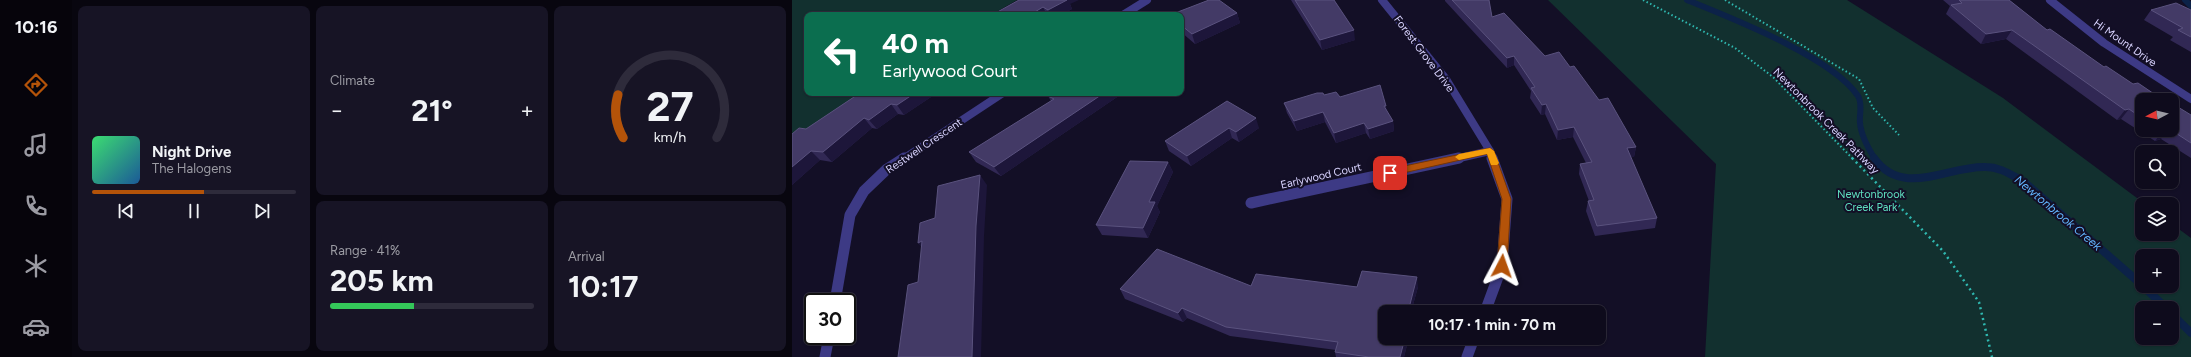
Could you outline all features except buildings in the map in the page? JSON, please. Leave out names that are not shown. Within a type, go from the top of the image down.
[{"type":"street","points":[[1128,12],[1147,0]]},
{"type":"street","name":"Forest Grove Drive","points":[[1382,0],[1446,79],[1490,151],[1507,199],[1502,266],[1488,305]]},
{"type":"street","name":"Hi Mount Drive","points":[[2050,0],[2104,43],[2191,100]]},
{"type":"street","name":"Restwell Crescent","points":[[837,293],[850,215],[864,191],[887,169],[998,96]]},
{"type":"street","name":"Earlywood Court","points":[[1251,203],[1490,151]]},
{"type":"street","points":[[826,357],[828,345]]},
{"type":"street","points":[[1467,357],[1471,345]]},
{"type":"path","name":"Newtonbrook Creek Pathway","points":[[1643,0],[1735,48],[1773,78],[1943,251],[1979,302],[1992,357]]},
{"type":"path","points":[[1725,0],[1858,79],[1873,108],[1899,135]]},
{"type":"green space","points":[[792,0],[1017,0],[996,12],[804,12],[804,96],[861,96],[792,142]]},
{"type":"green space","name":"Newtonbrook Creek Park","points":[[1548,0],[1847,0],[2003,98],[2136,197],[2135,241],[2179,241],[2179,229],[2191,238],[2191,357],[1705,357],[1716,164]]},
{"type":"waterway","name":"Newtonbrook Creek","points":[[1687,0],[1779,40],[1804,53],[1845,81],[1858,96],[1861,106],[1860,123],[1863,137],[1875,159]]},
{"type":"waterway","points":[[2185,0],[2191,6]]},
{"type":"waterway","name":"Newtonbrook Creek","points":[[1875,159],[1886,170],[1899,176],[1912,178],[1927,177],[1972,168],[1986,167],[1996,168],[2005,172],[2023,181],[2135,279]]},
{"type":"waterway","name":"Newtonbrook Creek","points":[[2150,293],[2159,301]]},
{"type":"waterway","name":"Newtonbrook Creek","points":[[2179,321],[2191,333]]},
{"type":"slow traffic","points":[[1459,157],[1490,151],[1494,163]]},
{"type":"route","points":[[1390,173],[1490,151],[1507,199],[1502,266]]}]
